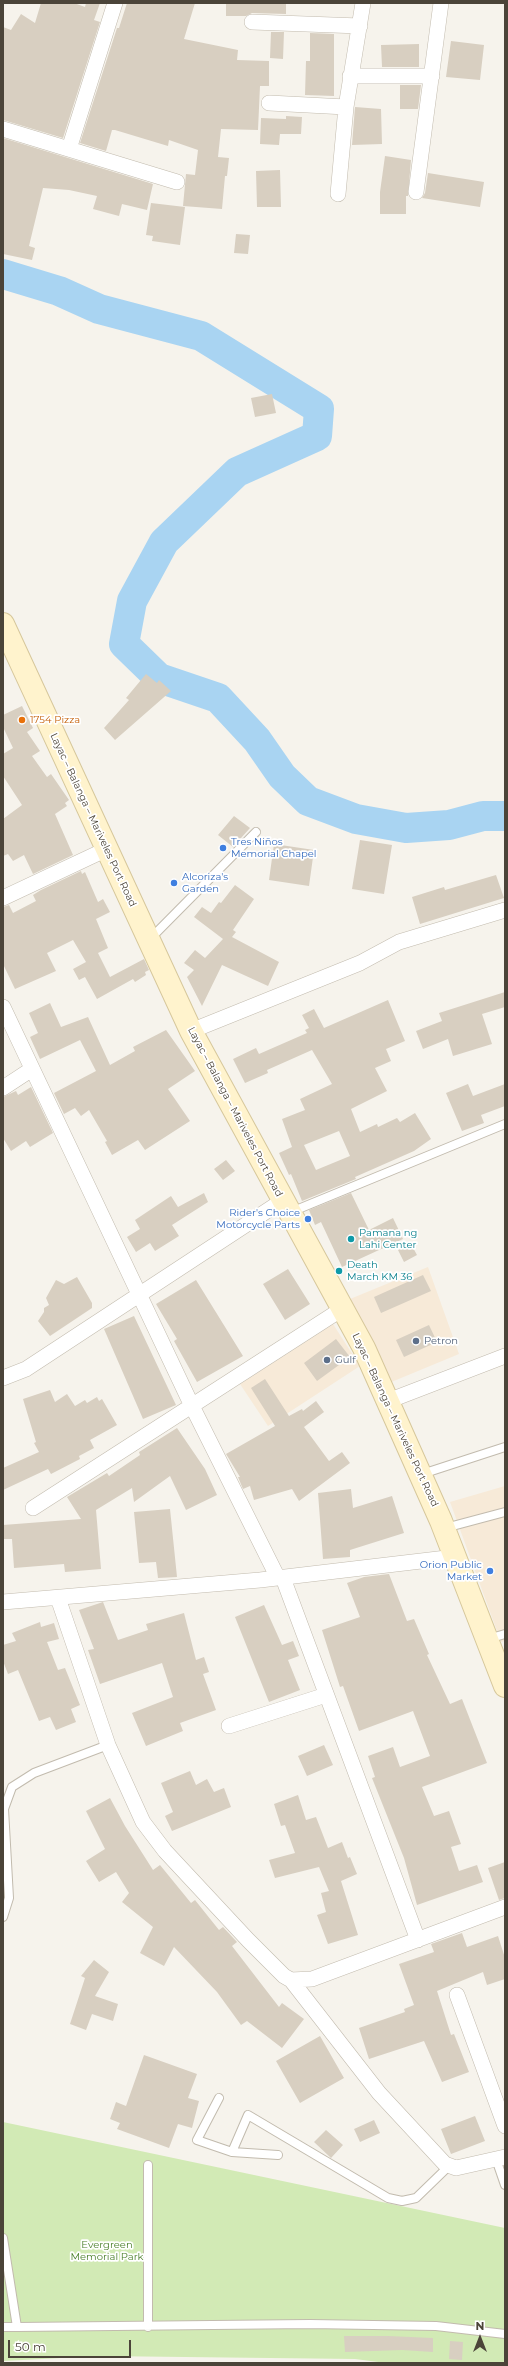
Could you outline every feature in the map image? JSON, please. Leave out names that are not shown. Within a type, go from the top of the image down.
[{"type":"main road","name":"Layac – Balanga – Mariveles Port Road","points":[[3,624],[191,1031],[342,1308],[388,1401],[456,1557],[496,1637],[505,1686]]},
{"type":"street","points":[[69,149],[115,3]]},
{"type":"street","points":[[338,194],[350,76],[363,3]]},
{"type":"street","points":[[416,192],[441,3]]},
{"type":"street","points":[[252,22],[360,26]]},
{"type":"street","points":[[350,76],[432,76]]},
{"type":"street","points":[[269,103],[346,108]]},
{"type":"street","points":[[3,129],[178,182]]},
{"type":"street","points":[[3,898],[107,849]]},
{"type":"street","points":[[191,1031],[360,963],[399,942],[505,910]]},
{"type":"street","points":[[3,1007],[192,1406],[280,1578],[326,1695],[418,1940]]},
{"type":"street","points":[[3,1088],[32,1069]]},
{"type":"street","points":[[3,1378],[26,1369],[139,1294],[286,1207]]},
{"type":"street","points":[[33,1508],[342,1308]]},
{"type":"street","points":[[388,1401],[505,1356]]},
{"type":"street","points":[[3,1602],[280,1578],[456,1557]]},
{"type":"street","points":[[58,1598],[108,1745],[143,1822],[158,1844],[248,1940],[284,1976],[291,1980],[379,2094],[448,2166],[456,2168],[500,2158]]},
{"type":"street","points":[[229,1726],[326,1695]]},
{"type":"street","points":[[291,1980],[312,1979],[505,1907]]},
{"type":"street","points":[[456,1995],[505,2126]]},
{"type":"lane","points":[[149,941],[256,832]]},
{"type":"lane","points":[[286,1207],[505,1124]]},
{"type":"lane","points":[[421,1474],[505,1448]]},
{"type":"lane","points":[[444,1528],[505,1512]]},
{"type":"lane","points":[[3,1917],[8,1898],[4,1808],[12,1787],[34,1773],[108,1745]]},
{"type":"lane","points":[[220,2098],[197,2140],[232,2152],[278,2155]]},
{"type":"lane","points":[[232,2152],[248,2114],[388,2198],[402,2201],[416,2198],[448,2166]]},
{"type":"lane","points":[[500,2158],[505,2185]]},
{"type":"lane","points":[[148,2165],[148,2326]]},
{"type":"lane","points":[[3,2238],[17,2327]]},
{"type":"lane","points":[[3,2327],[310,2324],[436,2326],[505,2334]]},
{"type":"shaded area","points":[[428,1267],[459,1354],[389,1383],[350,1299]]},
{"type":"shaded area","points":[[333,1324],[360,1366],[268,1426],[240,1384]]},
{"type":"shaded area","name":"Orion Public Market","points":[[505,1486],[505,1641],[501,1642],[450,1502]]},
{"type":"green space","name":"Evergreen Memorial Park","points":[[3,2122],[505,2228],[505,2363],[386,2363],[355,2359],[100,2356],[3,2361]]},
{"type":"building","points":[[41,3],[74,3],[85,7],[86,3],[100,3],[94,20],[100,22],[63,138],[3,120],[3,27],[11,30],[21,14],[35,23]]},
{"type":"building","points":[[127,3],[195,3],[184,39],[238,50],[237,60],[269,61],[269,86],[260,86],[258,130],[221,129],[218,157],[229,158],[227,176],[225,176],[222,209],[183,206],[186,174],[195,175],[198,150],[169,140],[168,146],[115,130],[112,130],[106,151],[80,143],[117,28],[119,28]]},
{"type":"building","points":[[226,3],[286,3],[286,14],[252,13],[246,16],[226,16]]},
{"type":"building","points":[[271,32],[284,32],[283,59],[270,58]]},
{"type":"building","points":[[310,33],[334,34],[334,96],[305,95],[306,61],[310,61]]},
{"type":"building","points":[[451,41],[484,45],[480,80],[446,77]]},
{"type":"building","points":[[419,44],[419,67],[382,67],[381,45]]},
{"type":"building","points":[[400,85],[421,85],[418,109],[400,109]]},
{"type":"building","points":[[355,107],[381,109],[382,144],[352,145]]},
{"type":"building","points":[[286,116],[302,117],[301,134],[280,134],[279,145],[260,144],[261,118],[286,119]]},
{"type":"building","points":[[3,138],[153,184],[147,210],[122,204],[119,216],[93,209],[97,196],[69,190],[43,188],[29,246],[35,248],[32,260],[3,254]]},
{"type":"building","points":[[385,156],[411,160],[408,196],[406,196],[406,214],[380,214],[380,192]]},
{"type":"building","points":[[280,170],[281,207],[257,207],[256,171]]},
{"type":"building","points":[[428,173],[484,182],[480,207],[422,198],[425,193]]},
{"type":"building","points":[[151,203],[185,207],[180,245],[152,241],[153,236],[146,235]]},
{"type":"building","points":[[236,234],[250,235],[248,254],[234,253]]},
{"type":"building","points":[[272,394],[276,413],[255,417],[251,398]]},
{"type":"building","points":[[146,674],[157,683],[159,680],[171,691],[115,740],[104,728],[129,700],[126,698]]},
{"type":"building","points":[[22,706],[33,728],[27,732],[40,751],[32,756],[47,777],[51,774],[69,800],[65,803],[67,806],[55,814],[73,855],[33,874],[24,855],[13,861],[8,854],[3,856],[3,819],[22,805],[3,776],[3,754],[13,748],[3,727],[3,715]]},
{"type":"building","points":[[234,816],[250,828],[233,847],[218,835]]},
{"type":"building","points":[[360,840],[392,845],[384,894],[352,889]]},
{"type":"building","points":[[274,844],[314,850],[309,886],[269,880]]},
{"type":"building","points":[[81,871],[82,874],[85,872],[98,902],[103,899],[110,912],[96,919],[108,948],[98,953],[110,977],[144,959],[149,970],[145,972],[146,975],[135,982],[133,979],[97,999],[85,977],[79,980],[73,969],[86,962],[73,940],[47,953],[56,971],[15,989],[3,964],[3,907],[9,905],[13,913],[36,901],[33,895],[41,890]]},
{"type":"building","points":[[496,875],[504,898],[420,924],[412,897],[444,887],[445,890]]},
{"type":"building","points":[[235,885],[254,899],[233,930],[236,932],[232,937],[279,962],[268,986],[222,965],[202,1006],[187,977],[194,970],[184,963],[195,950],[205,958],[223,939],[194,917],[202,907],[211,913]]},
{"type":"building","points":[[505,992],[505,1007],[482,1014],[492,1044],[453,1056],[448,1039],[423,1049],[416,1031],[442,1021],[439,1013]]},
{"type":"building","points":[[388,1000],[405,1041],[386,1049],[391,1061],[375,1068],[387,1091],[351,1109],[360,1132],[377,1124],[378,1127],[397,1118],[400,1122],[415,1113],[431,1139],[414,1151],[355,1177],[356,1179],[302,1201],[291,1174],[289,1175],[279,1153],[292,1147],[282,1119],[305,1110],[300,1099],[332,1084],[312,1050],[267,1070],[268,1073],[245,1083],[233,1059],[256,1048],[259,1054],[307,1033],[305,1030],[309,1028],[302,1015],[314,1009],[324,1028]],"holes":[[[339,1131],[350,1156],[316,1170],[304,1145]]]},
{"type":"building","points":[[50,1003],[61,1027],[88,1017],[110,1065],[135,1051],[133,1047],[166,1030],[195,1071],[168,1089],[190,1121],[145,1150],[138,1140],[112,1155],[105,1142],[107,1141],[89,1110],[81,1116],[75,1108],[64,1114],[54,1093],[96,1071],[80,1040],[40,1059],[30,1037],[38,1033],[29,1013]]},
{"type":"building","points":[[468,1084],[473,1096],[505,1084],[505,1106],[481,1115],[484,1123],[462,1131],[446,1093]]},
{"type":"building","points":[[31,1087],[53,1133],[30,1147],[26,1141],[11,1151],[3,1138],[3,1097],[16,1091],[18,1095]]},
{"type":"building","points":[[226,1160],[235,1171],[223,1180],[214,1169]]},
{"type":"building","points":[[204,1193],[208,1202],[172,1225],[179,1236],[155,1251],[150,1243],[136,1252],[127,1237],[140,1229],[135,1220],[171,1196],[178,1207]]},
{"type":"building","points":[[351,1193],[369,1230],[393,1218],[403,1239],[342,1267],[321,1222],[315,1225],[309,1210]]},
{"type":"building","points":[[411,1244],[417,1255],[404,1262],[398,1250]]},
{"type":"building","points":[[288,1269],[310,1304],[285,1320],[263,1284]]},
{"type":"building","points":[[423,1275],[431,1291],[381,1313],[374,1297]]},
{"type":"building","points":[[77,1277],[92,1303],[92,1308],[50,1336],[38,1321],[44,1312],[44,1308],[49,1305],[46,1298],[56,1280],[64,1284]]},
{"type":"building","points":[[196,1280],[243,1356],[197,1382],[174,1341],[177,1339],[156,1304]]},
{"type":"building","points":[[134,1316],[176,1405],[143,1419],[104,1329]]},
{"type":"building","name":"Petron","points":[[429,1325],[437,1342],[404,1357],[396,1340]]},
{"type":"building","name":"Gulf","points":[[336,1339],[350,1357],[317,1381],[304,1363]]},
{"type":"building","points":[[265,1379],[289,1416],[302,1409],[303,1411],[316,1401],[324,1412],[304,1427],[329,1461],[342,1452],[350,1463],[299,1501],[292,1489],[254,1500],[250,1486],[243,1489],[238,1477],[240,1477],[226,1454],[275,1426],[251,1388]]},
{"type":"building","points":[[50,1390],[55,1402],[67,1394],[75,1406],[85,1400],[87,1403],[97,1397],[99,1401],[102,1399],[117,1425],[90,1440],[94,1448],[79,1456],[80,1459],[51,1474],[48,1469],[3,1490],[3,1468],[39,1452],[34,1443],[36,1442],[23,1399]]},
{"type":"building","points":[[177,1428],[205,1469],[217,1495],[186,1510],[170,1476],[134,1502],[132,1488],[96,1510],[101,1569],[65,1572],[64,1564],[14,1568],[12,1539],[3,1539],[3,1525],[81,1519],[67,1497],[107,1473],[109,1476],[140,1455],[139,1452]]},
{"type":"building","points":[[351,1489],[353,1508],[392,1496],[404,1533],[350,1550],[350,1557],[323,1559],[318,1493]]},
{"type":"building","points":[[170,1509],[177,1577],[158,1578],[156,1562],[139,1563],[134,1512]]},
{"type":"building","points":[[389,1574],[407,1621],[414,1619],[429,1654],[427,1655],[450,1704],[462,1699],[487,1763],[422,1787],[434,1816],[449,1811],[461,1844],[451,1847],[459,1871],[477,1865],[483,1882],[417,1905],[404,1858],[372,1778],[375,1777],[368,1756],[393,1747],[400,1767],[430,1756],[413,1711],[359,1731],[343,1686],[340,1687],[322,1630],[360,1617],[347,1583],[364,1577]]},
{"type":"building","points":[[103,1602],[118,1640],[148,1630],[146,1624],[184,1613],[196,1660],[204,1657],[209,1672],[203,1674],[216,1710],[180,1723],[183,1731],[146,1746],[132,1713],[173,1697],[162,1663],[100,1684],[88,1650],[94,1649],[79,1610]]},
{"type":"building","points":[[264,1605],[282,1645],[293,1641],[299,1656],[288,1660],[300,1690],[269,1702],[235,1617]]},
{"type":"building","points":[[40,1622],[41,1627],[54,1623],[59,1639],[47,1642],[58,1670],[65,1668],[80,1705],[71,1709],[76,1722],[56,1730],[50,1717],[39,1721],[18,1670],[8,1674],[3,1661],[3,1645],[16,1641],[12,1633]]},
{"type":"building","points":[[324,1745],[333,1765],[307,1776],[298,1756]]},
{"type":"building","points":[[190,1771],[196,1785],[207,1779],[214,1792],[224,1788],[231,1807],[172,1831],[165,1816],[173,1812],[161,1783]]},
{"type":"building","points":[[298,1795],[306,1820],[316,1817],[328,1848],[342,1842],[348,1858],[350,1857],[357,1874],[341,1881],[358,1935],[328,1944],[317,1915],[326,1912],[321,1893],[329,1891],[319,1867],[275,1878],[269,1860],[295,1853],[285,1825],[281,1826],[274,1804]]},
{"type":"building","points":[[110,1798],[125,1826],[153,1870],[160,1865],[191,1903],[195,1900],[219,1930],[223,1927],[237,1942],[232,1946],[279,2007],[282,2003],[304,2019],[282,2048],[247,2021],[241,2025],[217,1992],[174,1947],[164,1966],[140,1953],[153,1927],[122,1902],[129,1893],[116,1872],[99,1882],[86,1861],[105,1849],[86,1811]]},
{"type":"building","points":[[505,1862],[505,1898],[499,1900],[488,1868]]},
{"type":"building","points":[[462,1933],[467,1947],[498,1936],[505,1958],[505,1979],[487,1985],[483,1972],[437,1991],[451,2035],[454,2034],[469,2072],[442,2082],[424,2041],[369,2059],[359,2028],[405,2012],[404,2009],[414,2005],[399,1964],[434,1952],[431,1944]]},
{"type":"building","points":[[94,1960],[109,1972],[95,1996],[118,2004],[113,2021],[92,2014],[86,2030],[70,2024],[85,1978],[81,1976]]},
{"type":"building","points":[[320,2036],[344,2078],[300,2103],[276,2061]]},
{"type":"building","points":[[144,2055],[197,2074],[188,2098],[199,2101],[192,2128],[178,2124],[169,2148],[117,2129],[120,2123],[110,2119],[116,2102],[126,2106]]},
{"type":"building","points":[[475,2116],[485,2141],[451,2154],[441,2129]]},
{"type":"building","points":[[374,2120],[380,2133],[360,2142],[354,2129]]},
{"type":"building","points":[[326,2130],[343,2145],[331,2158],[314,2142]]},
{"type":"building","points":[[344,2336],[433,2338],[433,2352],[402,2350],[345,2352]]},
{"type":"building","points":[[450,2341],[463,2342],[462,2360],[449,2359]]},
{"type":"waterway","points":[[3,274],[59,291],[99,309],[201,336],[319,409],[317,436],[237,472],[164,542],[132,601],[124,644],[159,678],[218,698],[257,740],[282,776],[308,801],[356,819],[406,828],[449,825],[483,816],[505,816]]},
{"type":"place","name":"1754 Pizza","points":[[22,720]]},
{"type":"place","name":"Tres Niños Memorial Chapel","points":[[223,848]]},
{"type":"place","name":"Alcoriza's Garden","points":[[174,883]]},
{"type":"place","name":"Rider's Choice Motorcycle Parts","points":[[308,1219]]},
{"type":"place","name":"Pamana ng Lahi Center","points":[[351,1239]]},
{"type":"place","name":"Death March KM 36","points":[[339,1271]]},
{"type":"place","name":"Petron","points":[[416,1341]]},
{"type":"place","name":"Gulf","points":[[327,1360]]},
{"type":"place","name":"Orion Public Market","points":[[490,1571]]}]
